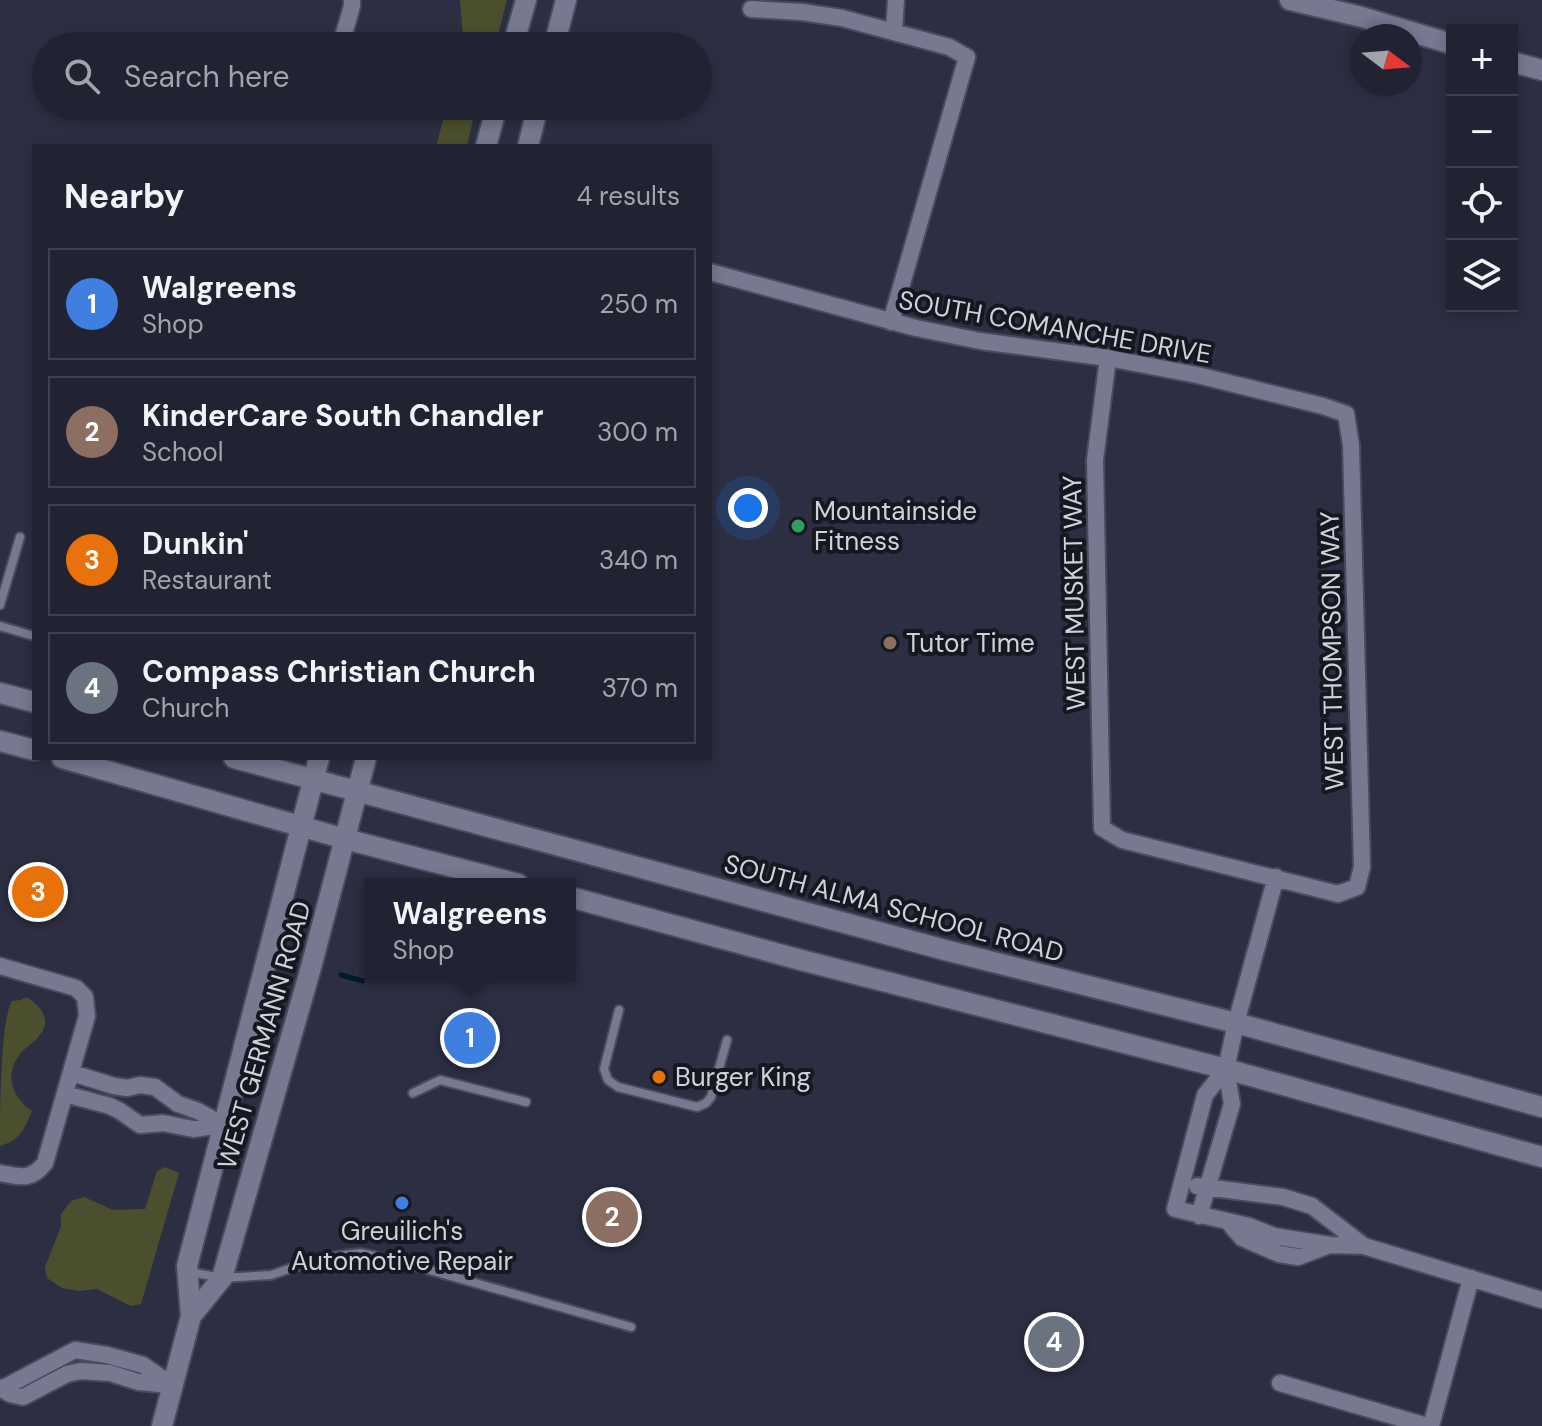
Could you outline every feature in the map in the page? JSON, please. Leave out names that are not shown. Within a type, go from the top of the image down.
[{"type":"main road","points":[[517,32],[526,0]]},
{"type":"main road","points":[[558,32],[566,0]]},
{"type":"main road","points":[[1290,0],[1360,8],[1446,42]]},
{"type":"main road","points":[[1518,64],[1542,70]]},
{"type":"main road","points":[[487,144],[493,120]]},
{"type":"main road","points":[[528,144],[534,120]]},
{"type":"main road","points":[[0,693],[32,701]]},
{"type":"main road","points":[[0,741],[32,749]]},
{"type":"main road","points":[[69,760],[345,839],[495,878]]},
{"type":"main road","name":"SOUTH ALMA SCHOOL ROAD","points":[[241,760],[1542,1107]]},
{"type":"main road","name":"WEST GERMANN ROAD","points":[[162,1426],[191,1316],[187,1266],[318,760]]},
{"type":"main road","name":"WEST GERMANN ROAD","points":[[191,1316],[222,1278],[310,971],[365,760]]},
{"type":"main road","points":[[576,899],[796,965],[1226,1069],[1542,1157]]},
{"type":"street","points":[[344,32],[352,0]]},
{"type":"street","points":[[894,32],[896,0]]},
{"type":"street","points":[[751,9],[842,18],[949,47],[967,57],[891,322]]},
{"type":"street","name":"SOUTH COMANCHE DRIVE","points":[[712,273],[891,322],[980,341],[1108,358],[1197,375],[1346,414]]},
{"type":"street","name":"WEST MUSKET WAY","points":[[1108,358],[1095,460],[1102,828],[1122,840],[1276,877]]},
{"type":"street","name":"WEST THOMPSON WAY","points":[[1276,877],[1338,894],[1357,887],[1362,867],[1351,445],[1346,414]]},
{"type":"street","points":[[1199,1216],[1232,1104],[1226,1069],[1276,877]]},
{"type":"street","points":[[0,966],[76,988],[85,997],[87,1016],[45,1163],[29,1176],[0,1173]]},
{"type":"street","points":[[1226,1069],[1205,1095],[1175,1209],[1249,1226],[1274,1236],[1330,1245],[1364,1246],[1542,1300]]},
{"type":"street","points":[[72,1073],[127,1088],[140,1085],[155,1087],[178,1104],[223,1125]]},
{"type":"street","points":[[120,1111],[127,1088]]},
{"type":"street","points":[[65,1094],[120,1111],[140,1125],[163,1123],[193,1129],[223,1125]]},
{"type":"street","points":[[1181,1183],[1283,1197],[1312,1206],[1364,1246]]},
{"type":"street","points":[[1280,1383],[1429,1426],[1471,1278]]},
{"type":"street","points":[[75,1350],[143,1365],[172,1385],[138,1382],[89,1370],[67,1374],[23,1397],[2,1388],[75,1350]]},
{"type":"street","points":[[87,1351],[89,1370]]},
{"type":"lane","points":[[0,605],[20,537]]},
{"type":"lane","points":[[0,626],[32,635]]},
{"type":"lane","points":[[619,1010],[604,1069],[608,1080],[618,1087],[697,1107],[711,1097],[727,1040]]},
{"type":"lane","points":[[413,1093],[440,1080],[526,1102]]},
{"type":"lane","points":[[187,1272],[222,1278],[271,1275],[321,1258],[361,1253],[631,1327]]},
{"type":"green space","points":[[460,0],[507,0],[499,32],[463,32]]},
{"type":"green space","points":[[443,120],[473,120],[467,144],[437,144]]},
{"type":"green space","points":[[26,997],[40,1009],[45,1024],[37,1038],[15,1061],[11,1077],[19,1099],[32,1111],[20,1133],[0,1146],[5,1028],[12,1001]]},
{"type":"green space","points":[[165,1167],[179,1173],[141,1304],[131,1306],[97,1289],[79,1291],[62,1288],[47,1278],[45,1267],[61,1227],[61,1214],[71,1201],[84,1197],[113,1210],[145,1209],[157,1171]]},
{"type":"waterway","points":[[341,975],[363,981]]},
{"type":"place","name":"Mountainside Fitness","points":[[798,526]]},
{"type":"place","name":"Tutor Time","points":[[890,643]]},
{"type":"place","name":"Dunkin'","points":[[38,892]]},
{"type":"place","name":"Walgreens","points":[[470,1038]]},
{"type":"place","name":"Burger King","points":[[659,1077]]},
{"type":"place","name":"Greuilich's Automotive Repair","points":[[402,1203]]},
{"type":"place","name":"KinderCare South Chandler","points":[[612,1217]]},
{"type":"place","name":"Compass Christian Church","points":[[1054,1342]]}]
